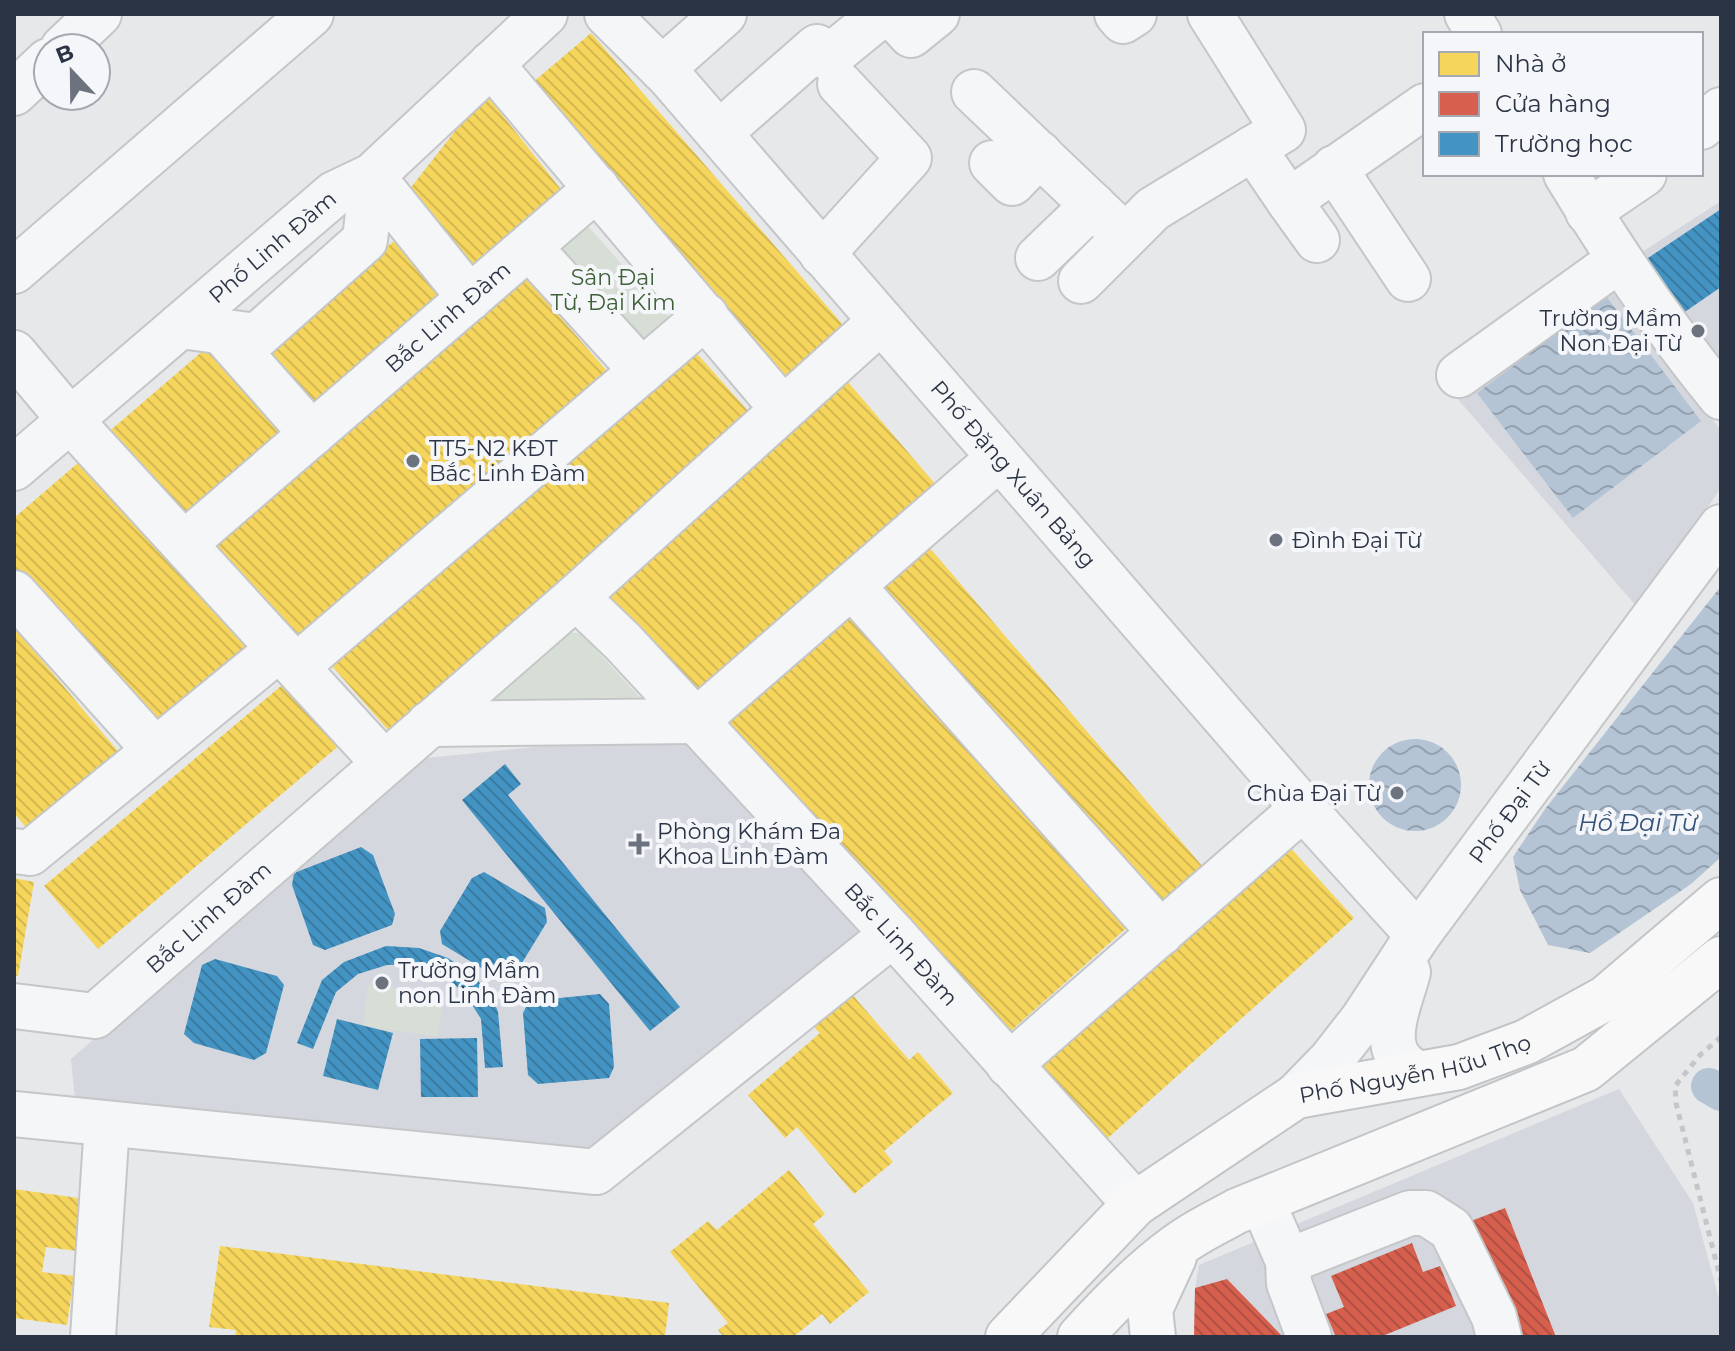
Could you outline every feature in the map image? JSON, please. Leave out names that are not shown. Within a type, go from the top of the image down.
[{"type":"main road","name":"Phố Nguyễn Hữu Thọ","points":[[1008,1337],[1135,1204],[1296,1096],[1459,1067],[1526,1042],[1606,998],[1721,900]]},
{"type":"main road","points":[[1080,1337],[1174,1247],[1190,1237],[1237,1211],[1586,1069],[1721,959]]},
{"type":"main road","points":[[1153,1337],[1150,1309],[1169,1264],[1190,1237]]},
{"type":"street","points":[[80,32],[99,14]]},
{"type":"street","points":[[14,271],[311,14]]},
{"type":"street","name":"Phố Linh Đàm","points":[[14,468],[70,420],[200,329],[334,194],[372,176],[545,14]]},
{"type":"street","name":"Phố Đặng Xuân Bảng","points":[[607,14],[719,133],[1303,808],[1418,935]]},
{"type":"street","points":[[662,69],[724,14]]},
{"type":"street","points":[[719,133],[817,47],[828,58],[884,14],[901,24],[911,35],[937,14]]},
{"type":"street","points":[[1117,14],[1123,21],[1134,14]]},
{"type":"street","points":[[1081,281],[1153,209],[1283,130],[1210,14]]},
{"type":"street","points":[[1467,14],[1478,32]]},
{"type":"street","points":[[491,64],[782,408]]},
{"type":"street","points":[[14,93],[32,76]]},
{"type":"street","points":[[822,254],[909,158],[840,84]]},
{"type":"street","points":[[974,92],[1125,236]]},
{"type":"street","points":[[1289,201],[1423,107]]},
{"type":"street","points":[[1703,125],[1721,110]]},
{"type":"street","points":[[1253,148],[1317,240]]},
{"type":"street","points":[[992,163],[1012,183],[1040,154]]},
{"type":"street","points":[[1334,168],[1408,279]]},
{"type":"street","points":[[372,176],[470,298]]},
{"type":"street","name":"Phố Linh Đàm","points":[[200,329],[257,336],[365,240],[372,176]]},
{"type":"street","points":[[1567,176],[1660,321],[1721,397]]},
{"type":"street","points":[[1588,212],[1641,176]]},
{"type":"street","name":"Bắc Linh Đàm","points":[[184,544],[597,188]]},
{"type":"street","points":[[1038,258],[1093,205]]},
{"type":"street","name":"Bắc Linh Đàm","points":[[529,247],[642,371]]},
{"type":"street","points":[[1459,375],[1619,260]]},
{"type":"street","points":[[19,846],[288,658],[706,316]]},
{"type":"street","name":"Bắc Linh Đàm","points":[[14,1006],[95,1016],[576,597],[881,321]]},
{"type":"street","points":[[200,329],[312,434]]},
{"type":"street","points":[[14,353],[70,420],[384,763]]},
{"type":"street","points":[[429,724],[696,721],[999,458]]},
{"type":"street","name":"Phố Đại Từ","points":[[1296,1096],[1331,1060],[1363,1019],[1418,935],[1721,527]]},
{"type":"street","points":[[852,586],[1161,933]]},
{"type":"street","points":[[14,593],[155,750]]},
{"type":"street","name":"Bắc Linh Đàm","points":[[576,597],[696,721],[893,934],[1135,1204]]},
{"type":"street","points":[[1009,1065],[1303,808]]},
{"type":"street","points":[[14,1114],[596,1172],[893,934]]},
{"type":"street","points":[[1418,935],[1393,1030],[1393,1041],[1401,1062],[1418,1074]]},
{"type":"street","points":[[93,1337],[107,1124]]},
{"type":"street","points":[[1262,1201],[1288,1261],[1289,1283],[1309,1337]]},
{"type":"street","points":[[1288,1261],[1410,1213],[1426,1213],[1451,1229],[1494,1317],[1499,1337]]},
{"type":"path","points":[[1721,1037],[1700,1055],[1675,1086],[1675,1094],[1721,1281]]},
{"type":"shaded area","name":"Trường Mầm Non Đại Từ","points":[[1721,201],[1721,402],[1628,261]]},
{"type":"shaded area","points":[[1611,280],[1721,431],[1721,488],[1637,607],[1456,397]]},
{"type":"shaded area","name":"Trường Mầm non Linh Đàm","points":[[693,731],[864,929],[594,1163],[76,1110],[71,1059],[417,759]]},
{"type":"shaded area","points":[[1619,1089],[1693,1203],[1721,1306],[1721,1337],[1194,1337],[1199,1265]]},
{"type":"green space","name":"Sân Đại Từ, Đại Kim","points":[[587,225],[674,323],[639,354],[552,256]]},
{"type":"green space","points":[[549,632],[581,633],[654,713],[469,706]]},
{"type":"green space","points":[[368,985],[443,994],[438,1036],[363,1027]]},
{"type":"water","points":[[1606,296],[1701,421],[1573,518],[1477,393]]},
{"type":"water","name":"Hồ Đại Từ","points":[[1721,586],[1721,857],[1691,884],[1590,953],[1548,945],[1520,890],[1513,857],[1545,809]]},
{"type":"water","points":[[1415,739],[1433,742],[1448,752],[1458,767],[1461,785],[1458,803],[1448,818],[1433,828],[1415,831],[1397,828],[1382,818],[1372,803],[1369,785],[1372,767],[1382,752],[1397,742]]},
{"type":"building: Nhà ở","points":[[591,33],[844,326],[779,383],[525,89]]},
{"type":"building: Nhà ở","points":[[485,93],[567,197],[472,285],[405,195]]},
{"type":"building: Nhà ở","points":[[399,237],[449,298],[310,413],[259,352]]},
{"type":"building: Nhà ở","name":"TT5-N2 KĐT Bắc Linh Đàm","points":[[524,276],[614,379],[303,647],[214,544]]},
{"type":"building: Nhà ở","points":[[212,343],[294,438],[187,529],[105,435]]},
{"type":"building: Nhà ở","points":[[692,348],[749,412],[389,731],[332,666]]},
{"type":"building: Nhà ở","points":[[848,382],[942,492],[695,705],[600,595]]},
{"type":"building: Nhà ở","points":[[86,456],[254,651],[158,733],[14,567],[14,518]]},
{"type":"building: Nhà ở","points":[[929,547],[1209,874],[1160,916],[880,589]]},
{"type":"building: Nhà ở","points":[[854,607],[1132,923],[1004,1037],[724,722]]},
{"type":"building: Nhà ở","points":[[14,627],[121,755],[29,831],[14,813]]},
{"type":"building: Nhà ở","points":[[287,681],[341,744],[98,949],[44,886]]},
{"type":"building: Nhà ở","points":[[1287,844],[1354,918],[1100,1145],[1033,1071]]},
{"type":"building: Nhà ở","points":[[14,878],[34,882],[18,976],[14,976]]},
{"type":"building: Nhà ở","points":[[849,991],[909,1060],[918,1052],[953,1093],[884,1151],[893,1162],[854,1194],[797,1127],[785,1138],[748,1095],[820,1033],[811,1024]]},
{"type":"building: Nhà ở","points":[[789,1170],[825,1214],[813,1224],[869,1292],[830,1324],[822,1314],[793,1337],[724,1337],[718,1330],[728,1323],[670,1252],[708,1221],[717,1230]]},
{"type":"building: Nhà ở","points":[[14,1189],[85,1199],[77,1251],[46,1247],[42,1272],[74,1276],[67,1325],[14,1318]]},
{"type":"building: Nhà ở","points":[[220,1246],[669,1303],[665,1337],[235,1337],[236,1330],[209,1327]]},
{"type":"building: Cửa hàng","points":[[1505,1208],[1556,1337],[1517,1337],[1471,1221]]},
{"type":"building: Cửa hàng","points":[[1412,1243],[1423,1272],[1440,1266],[1456,1306],[1380,1337],[1336,1337],[1326,1314],[1344,1307],[1331,1276]]},
{"type":"building: Cửa hàng","points":[[1227,1279],[1283,1337],[1194,1337],[1195,1288]]},
{"type":"building: Trường học","points":[[1721,209],[1721,287],[1676,318],[1639,264]]},
{"type":"building: Trường học","points":[[505,764],[521,784],[508,795],[680,1007],[650,1031],[462,800]]},
{"type":"building: Trường học","points":[[361,847],[373,855],[395,914],[392,925],[325,950],[313,945],[292,885],[294,873]]},
{"type":"building: Trường học","points":[[484,872],[545,908],[547,922],[514,976],[503,981],[442,944],[440,931],[472,878]]},
{"type":"building: Trường học","points":[[386,946],[419,948],[448,958],[472,974],[492,997],[498,1012],[503,1067],[485,1068],[481,1019],[466,995],[445,976],[417,964],[387,965],[358,974],[336,992],[313,1049],[297,1043],[322,980],[344,962]]},
{"type":"building: Trường học","points":[[215,959],[277,976],[284,985],[266,1053],[254,1060],[194,1043],[184,1034],[202,965]]},
{"type":"building: Trường học","points":[[600,994],[609,1004],[614,1067],[609,1078],[538,1084],[528,1075],[523,1013],[529,1001]]},
{"type":"building: Trường học","points":[[337,1019],[393,1033],[378,1090],[323,1076]]},
{"type":"building: Trường học","points":[[477,1038],[478,1097],[421,1097],[420,1039]]},
{"type":"waterway","points":[[1709,1086],[1721,1093]]},
{"type":"place","name":"Trường Mầm Non Đại Từ","points":[[1698,331]]},
{"type":"place","name":"TT5-N2 KĐT Bắc Linh Đàm","points":[[413,461]]},
{"type":"place","name":"Đình Đại Từ","points":[[1276,540]]},
{"type":"place","name":"Chùa Đại Từ","points":[[1397,793]]},
{"type":"place","name":"Phòng Khám Đa Khoa Linh Đàm","points":[[639,844]]},
{"type":"place","name":"Trường Mầm non Linh Đàm","points":[[382,983]]}]
